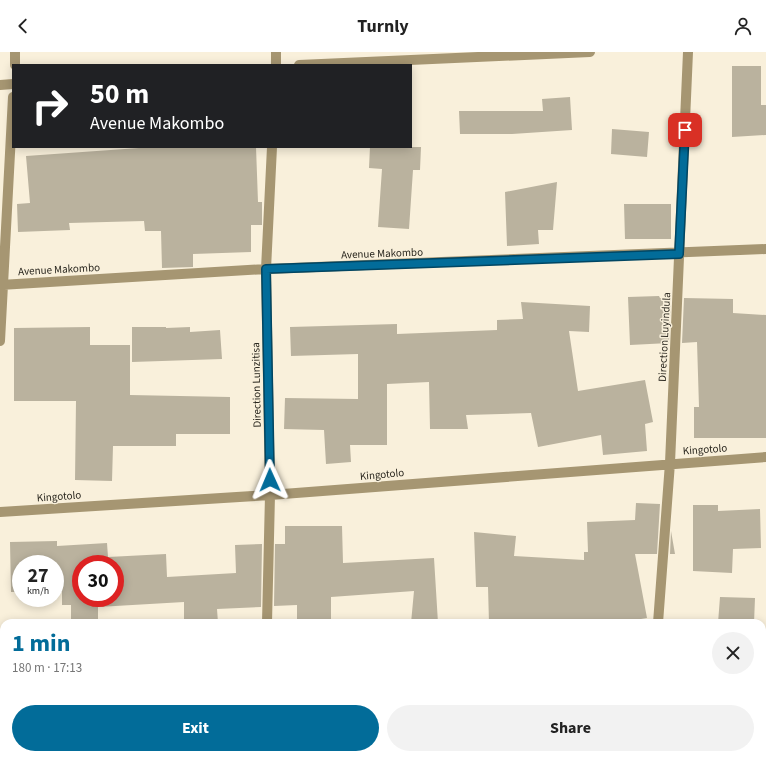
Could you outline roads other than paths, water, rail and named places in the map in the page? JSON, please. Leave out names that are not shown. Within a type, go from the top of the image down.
[{"type":"street","points":[[15,52],[15,64]]},
{"type":"street","points":[[276,52],[276,64]]},
{"type":"street","points":[[321,64],[590,52]]},
{"type":"street","name":"Direction Luyindula","points":[[658,619],[670,463],[688,52]]},
{"type":"street","points":[[0,85],[12,84]]},
{"type":"street","points":[[0,341],[1,284],[12,113]]},
{"type":"street","name":"Direction Lunzitisa","points":[[267,619],[270,495],[266,269],[272,148]]},
{"type":"street","name":"Avenue Makombo","points":[[1,284],[266,269],[766,250]]},
{"type":"street","name":"Kingotolo","points":[[0,512],[270,495],[670,463],[766,457]]}]
